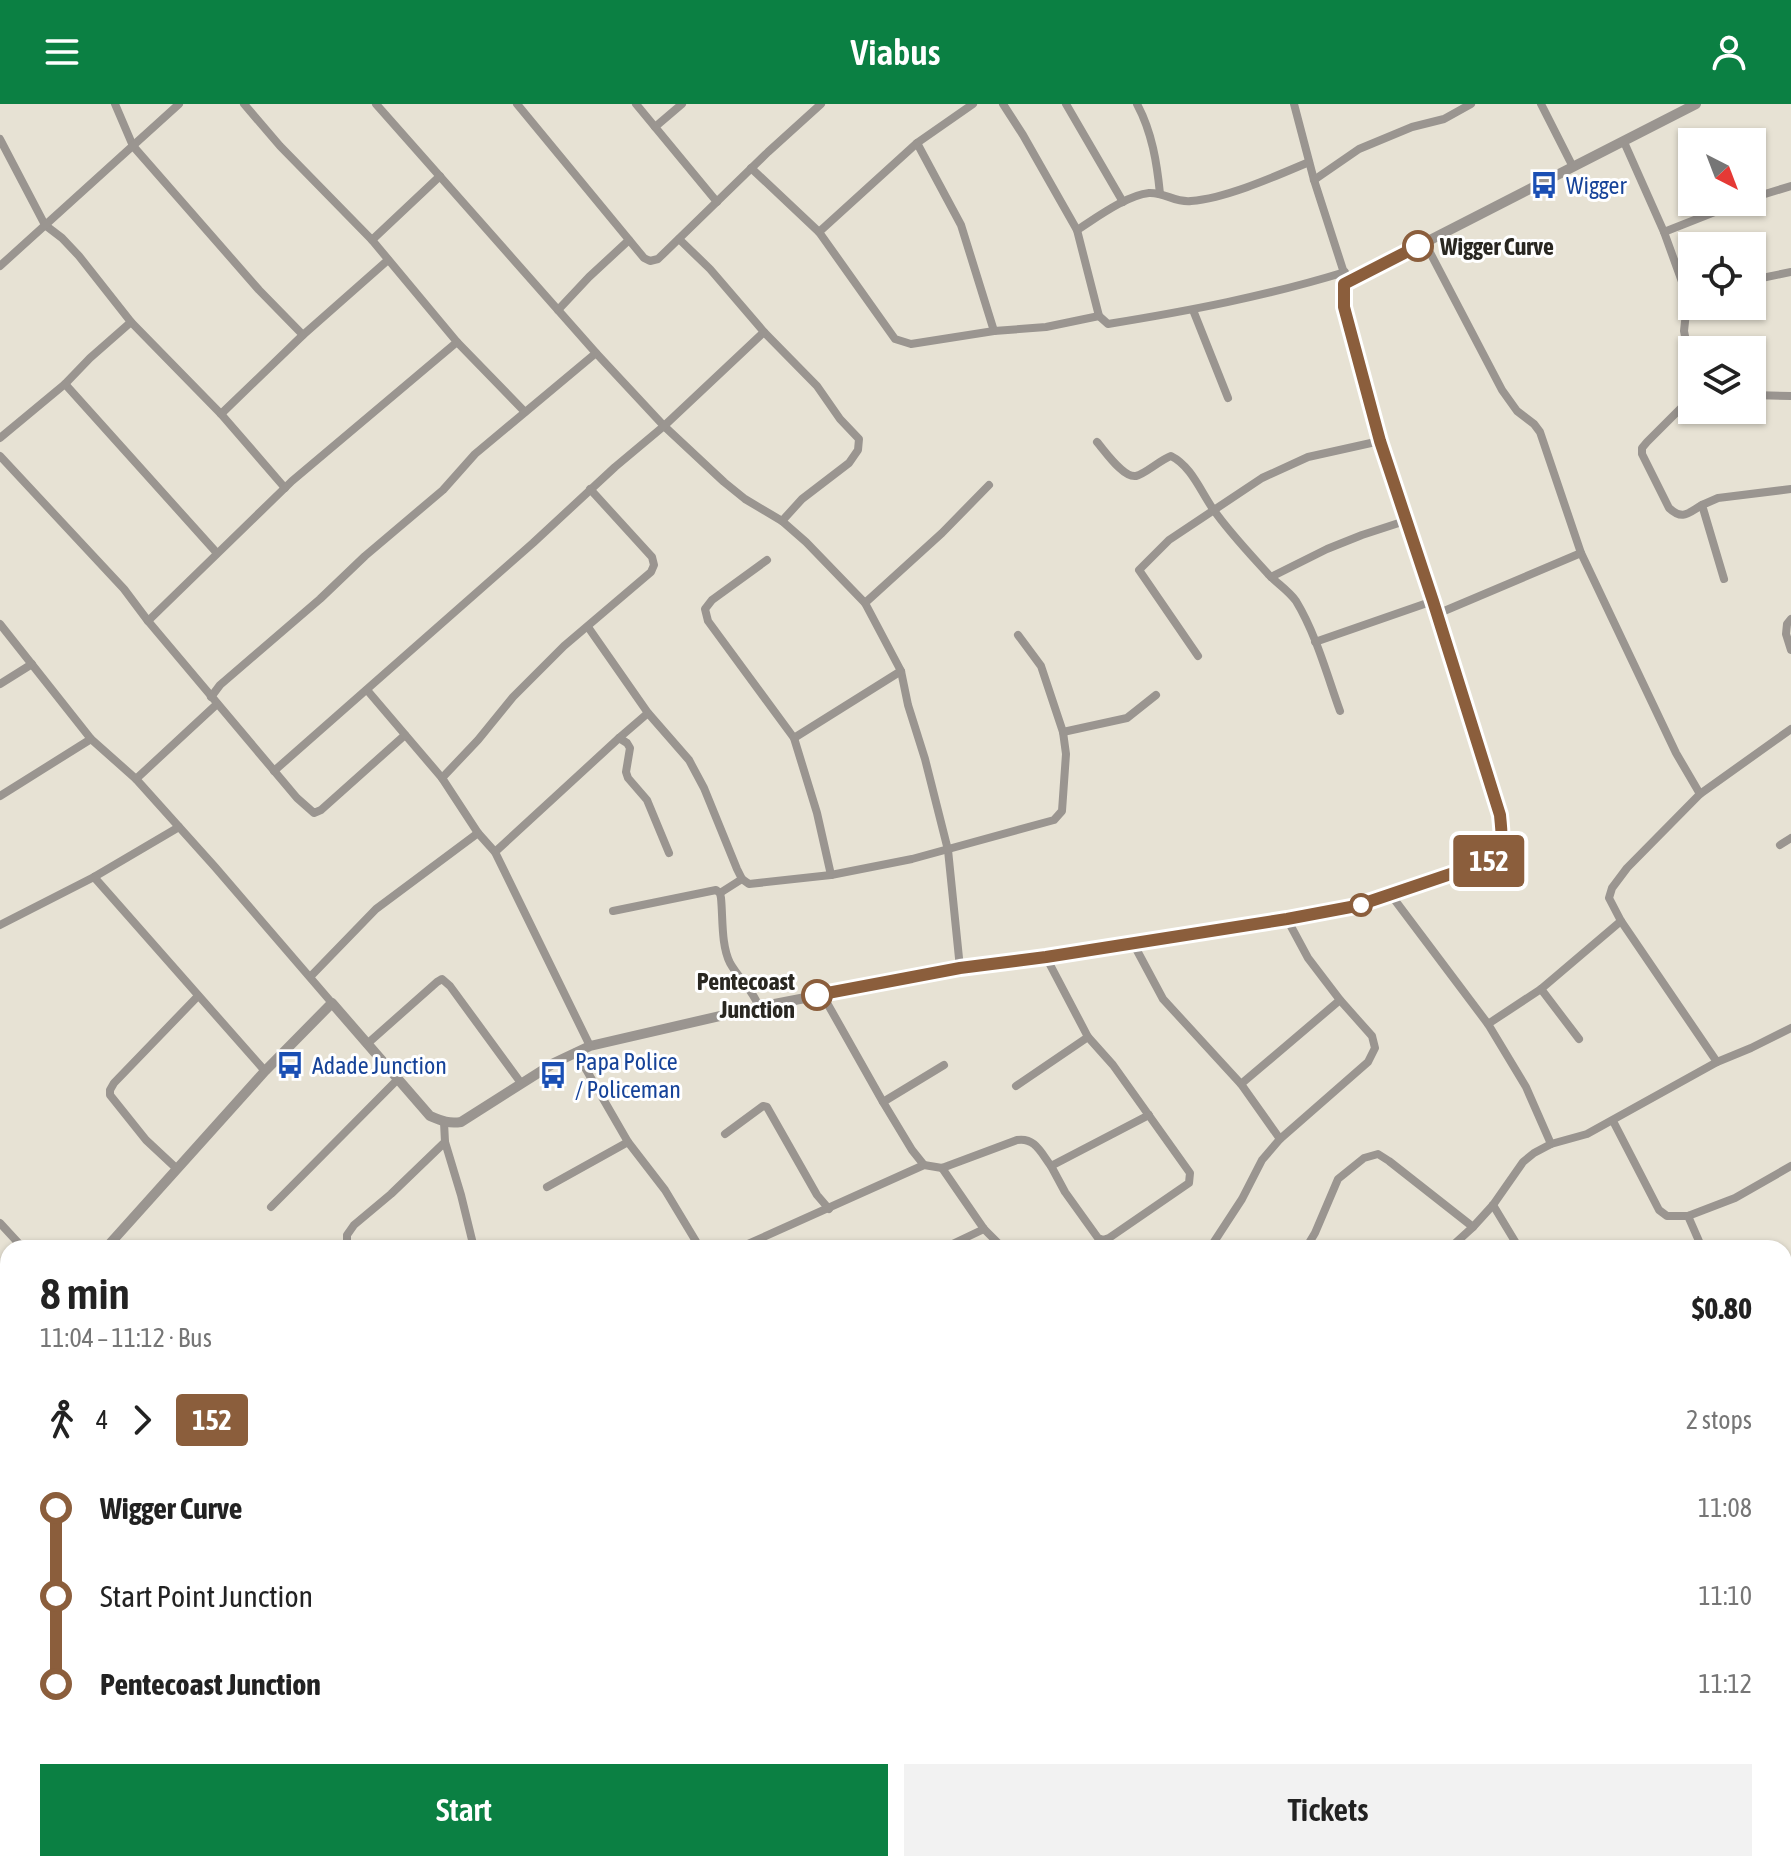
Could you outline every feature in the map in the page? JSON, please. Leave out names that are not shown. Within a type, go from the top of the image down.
[{"type":"street","points":[[115,104],[133,146],[259,290],[303,335]]},
{"type":"street","points":[[0,266],[179,104]]},
{"type":"street","points":[[244,104],[280,146],[372,240],[457,342],[525,412]]},
{"type":"street","points":[[376,104],[664,426],[724,482],[782,521],[806,542],[865,603],[901,671],[925,759],[948,850],[960,968]]},
{"type":"street","points":[[636,104],[717,202]]},
{"type":"street","points":[[655,127],[682,104]]},
{"type":"street","points":[[522,106],[629,240],[650,261],[658,259],[821,104]]},
{"type":"street","points":[[819,232],[917,143],[973,104]]},
{"type":"street","points":[[1003,104],[1077,230],[1099,316],[1108,324],[1193,310],[1296,287],[1345,272]]},
{"type":"street","points":[[1066,104],[1123,202]]},
{"type":"street","points":[[1137,104],[1145,120],[1157,165],[1160,194]]},
{"type":"street","points":[[0,624],[91,739],[136,779],[430,1116],[444,1122],[461,1122],[521,1083],[590,1046],[759,1007],[960,968],[1046,957],[1356,906],[1489,861],[1499,851],[1502,839],[1500,815],[1408,520],[1380,441],[1344,307],[1345,272],[1314,180],[1294,104]]},
{"type":"street","points":[[1314,180],[1359,149],[1412,127],[1444,119],[1471,104]]},
{"type":"street","points":[[1541,104],[1573,167]]},
{"type":"street","points":[[1344,284],[1624,142],[1678,108],[1696,104]]},
{"type":"street","points":[[0,139],[45,225],[79,256],[131,322],[221,414],[285,488]]},
{"type":"street","points":[[1624,142],[1678,265]]},
{"type":"street","points":[[917,143],[961,225],[994,331]]},
{"type":"street","points":[[1077,230],[1123,202],[1148,193],[1188,202],[1210,198],[1264,181],[1309,162]]},
{"type":"street","points":[[751,168],[819,232],[895,339],[911,344],[994,331],[1046,327],[1099,316]]},
{"type":"street","points":[[372,240],[440,176]]},
{"type":"street","points":[[1766,194],[1791,186]]},
{"type":"street","points":[[1664,232],[1705,216]]},
{"type":"street","points":[[679,239],[817,386],[840,419],[859,439],[858,450],[849,463],[802,499],[782,521]]},
{"type":"street","points":[[558,310],[629,240]]},
{"type":"street","points":[[1425,243],[1502,390],[1517,411],[1540,432],[1581,553],[1676,753],[1700,794]]},
{"type":"street","points":[[221,414],[303,335],[388,260]]},
{"type":"street","points":[[1766,277],[1791,272]]},
{"type":"street","points":[[1193,310],[1228,398]]},
{"type":"street","points":[[0,438],[65,384],[131,322]]},
{"type":"street","points":[[274,771],[664,426],[764,332]]},
{"type":"street","points":[[148,621],[285,488],[457,342]]},
{"type":"street","points":[[211,697],[220,685],[443,490],[475,454],[596,353]]},
{"type":"street","points":[[65,384],[216,552]]},
{"type":"street","points":[[1766,395],[1791,396]]},
{"type":"street","points":[[1678,411],[1642,448],[1642,454],[1669,508],[1676,515],[1684,516],[1718,498],[1791,489]]},
{"type":"street","points":[[1198,656],[1139,570],[1169,540],[1262,478],[1308,457],[1380,441]]},
{"type":"street","points":[[1097,442],[1119,468],[1130,475],[1137,476],[1171,456],[1187,468],[1214,511],[1271,577],[1292,595],[1315,642],[1340,711]]},
{"type":"street","points":[[0,456],[124,589],[211,697],[297,798],[314,813],[405,735]]},
{"type":"street","points":[[865,603],[989,485]]},
{"type":"street","points":[[442,778],[513,697],[564,646],[651,572],[654,565],[652,557],[590,489]]},
{"type":"street","points":[[1702,505],[1724,579]]},
{"type":"street","points":[[1271,577],[1327,549],[1408,520]]},
{"type":"street","points":[[1437,614],[1581,553]]},
{"type":"street","points":[[767,560],[712,600],[705,609],[708,621],[794,738],[817,813],[831,875]]},
{"type":"street","points":[[1315,642],[1433,601]]},
{"type":"street","points":[[1791,619],[1786,634],[1791,650]]},
{"type":"street","points":[[588,627],[648,713],[689,760],[742,879],[749,884],[831,875],[912,859],[1054,820],[1062,811],[1066,754],[1063,732],[1041,666],[1018,635]]},
{"type":"street","points":[[0,684],[32,664]]},
{"type":"street","points":[[794,738],[901,671]]},
{"type":"street","points":[[367,690],[442,778],[478,833],[495,852],[590,1046]]},
{"type":"street","points":[[1063,732],[1127,718],[1156,695]]},
{"type":"street","points":[[136,779],[217,704]]},
{"type":"street","points":[[495,852],[648,713]]},
{"type":"street","points":[[1717,1062],[1621,921],[1609,898],[1612,888],[1627,868],[1700,794],[1791,729]]},
{"type":"street","points":[[619,738],[630,748],[628,778],[647,800],[669,853]]},
{"type":"street","points":[[0,796],[91,739]]},
{"type":"street","points":[[0,925],[94,877],[179,827]]},
{"type":"street","points":[[311,976],[376,909],[478,833]]},
{"type":"street","points":[[1780,845],[1791,838]]},
{"type":"street","points":[[94,877],[265,1071]]},
{"type":"street","points":[[720,893],[742,879]]},
{"type":"street","points":[[613,911],[716,890],[720,893]]},
{"type":"street","points":[[720,893],[729,960],[759,1007]]},
{"type":"street","points":[[1391,895],[1488,1024],[1526,1087],[1551,1144]]},
{"type":"street","points":[[1215,1240],[1242,1199],[1262,1160],[1280,1139],[1368,1062],[1375,1048],[1372,1036],[1308,958],[1287,919]]},
{"type":"street","points":[[1488,1024],[1541,989],[1621,921]]},
{"type":"street","points":[[1133,943],[1163,999],[1241,1084],[1280,1139]]},
{"type":"street","points":[[757,1240],[924,1165],[942,1168],[1026,1138],[1051,1166],[1065,1192],[1098,1238],[1103,1240],[1189,1183],[1190,1173],[1113,1065],[1088,1037],[1046,957]]},
{"type":"street","points":[[367,1044],[442,979],[521,1083]]},
{"type":"street","points":[[1541,989],[1579,1039]]},
{"type":"street","points":[[822,994],[883,1102],[924,1165]]},
{"type":"street","points":[[176,1168],[139,1131],[110,1095],[110,1090],[198,996]]},
{"type":"street","points":[[1241,1084],[1340,1000]]},
{"type":"street","points":[[113,1240],[265,1071],[332,1003]]},
{"type":"street","points":[[1459,1240],[1493,1205],[1523,1162],[1534,1153],[1551,1144],[1587,1134],[1717,1062],[1791,1028]]},
{"type":"street","points":[[1016,1086],[1088,1037]]},
{"type":"street","points":[[576,1052],[628,1142],[665,1190],[695,1240]]},
{"type":"street","points":[[883,1102],[944,1065]]},
{"type":"street","points":[[271,1207],[398,1079]]},
{"type":"street","points":[[725,1134],[763,1106],[767,1107],[817,1195],[829,1209]]},
{"type":"street","points":[[1051,1166],[1149,1115]]},
{"type":"street","points":[[1613,1121],[1659,1210],[1667,1216],[1688,1216],[1735,1198],[1791,1166]]},
{"type":"street","points":[[444,1122],[445,1142],[472,1240]]},
{"type":"street","points":[[347,1240],[354,1225],[445,1142]]},
{"type":"street","points":[[547,1187],[628,1142]]},
{"type":"street","points":[[1311,1240],[1338,1179],[1364,1158],[1378,1154],[1473,1227]]},
{"type":"street","points":[[942,1168],[995,1240]]},
{"type":"street","points":[[1493,1205],[1514,1240]]},
{"type":"street","points":[[1688,1216],[1698,1240]]},
{"type":"street","points":[[0,1223],[16,1240]]},
{"type":"street","points":[[961,1240],[984,1229]]},
{"type":"bus line","name":"152","points":[[817,995],[960,968],[1046,957],[1356,906],[1489,861],[1499,851],[1502,839],[1500,815],[1408,520],[1380,441],[1344,307],[1344,284],[1418,246]]},
{"type":"place","name":"Wigger","points":[[1544,185]]},
{"type":"place","name":"Wigger Curve","points":[[1418,246]]},
{"type":"place","name":"Pentecoast Junction","points":[[817,995]]},
{"type":"place","name":"Adade Junction","points":[[290,1065]]},
{"type":"place","name":"Papa Police / Policeman","points":[[553,1075]]}]
